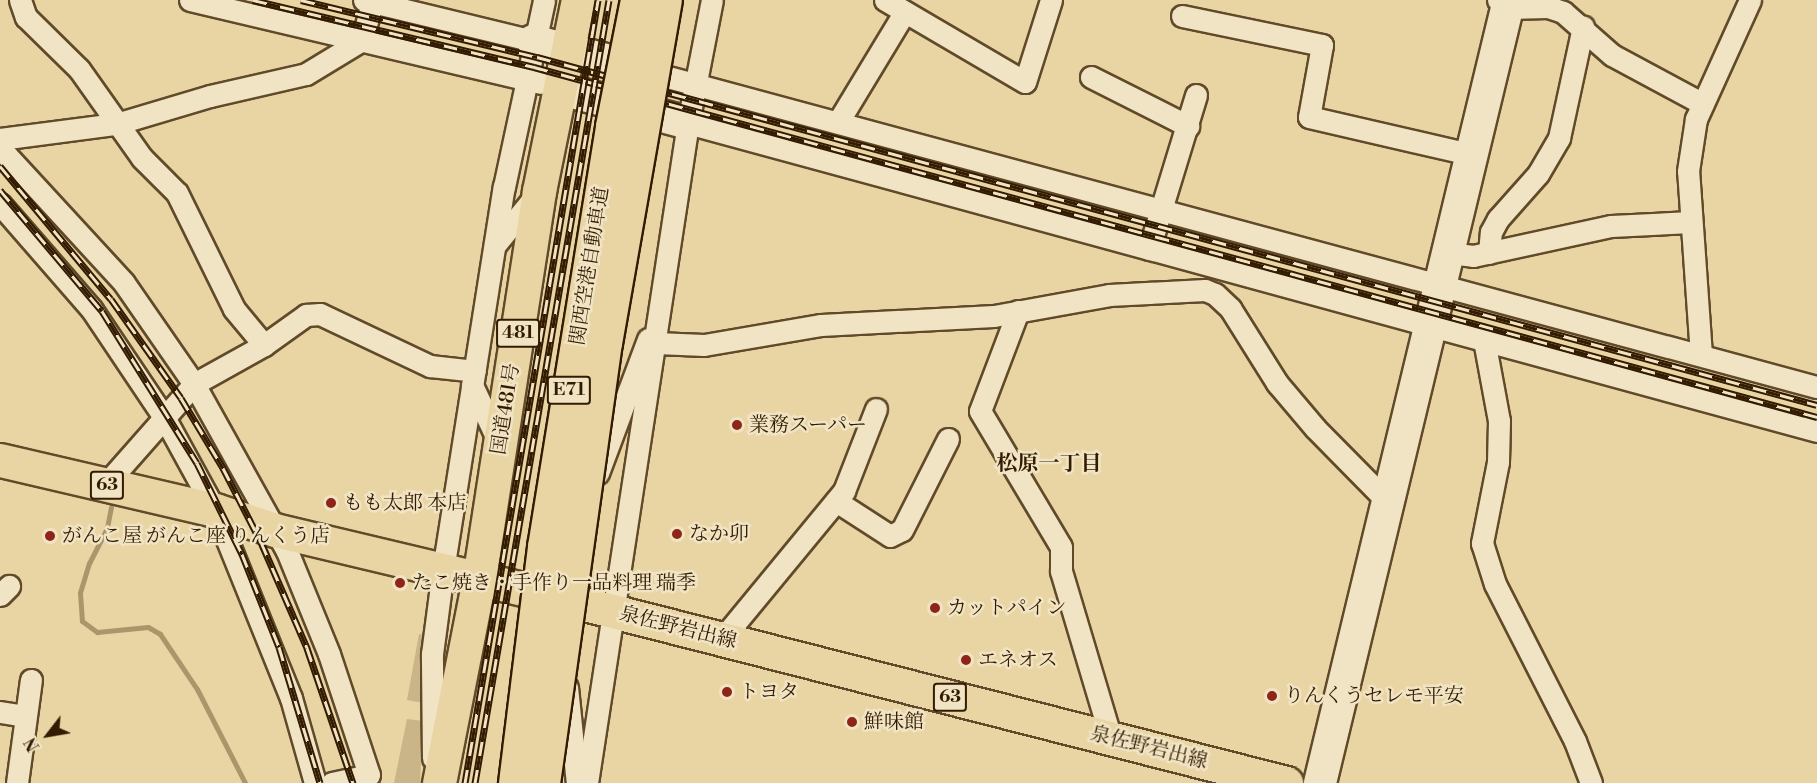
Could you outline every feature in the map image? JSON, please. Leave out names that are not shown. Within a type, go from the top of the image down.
[{"type":"main road","name":"国道481号","points":[[439,783],[480,579],[539,191],[543,83],[565,49],[578,0]]},
{"type":"main road","name":"関西空港自動車道","points":[[515,783],[544,546],[612,126],[637,0]]},
{"type":"main road","name":"関西空港自動車道","points":[[543,783],[605,343],[665,0]]},
{"type":"main road","points":[[557,783],[566,680],[595,480],[657,115],[680,0]]},
{"type":"main road","name":"泉佐野岩出線","points":[[0,460],[215,510],[275,530],[577,602],[1286,783]]},
{"type":"street","points":[[20,0],[26,17],[79,69],[142,158],[177,193],[234,309],[264,345]]},
{"type":"street","points":[[190,0],[543,83],[1817,432]]},
{"type":"street","points":[[433,783],[432,654],[443,570],[495,246],[543,83],[533,41],[544,0]]},
{"type":"street","points":[[586,783],[663,299],[688,123],[712,0]]},
{"type":"street","points":[[885,0],[1025,82],[1051,0]]},
{"type":"street","points":[[1701,355],[1688,171],[1696,119],[1750,0]]},
{"type":"street","points":[[0,139],[116,124],[210,96],[306,74],[362,40],[368,1],[565,49],[1441,283],[1817,387]]},
{"type":"street","points":[[1320,783],[1473,155],[1504,3],[1548,7],[1563,12],[1583,27],[1612,55],[1703,104]]},
{"type":"street","points":[[838,122],[904,13]]},
{"type":"street","points":[[1182,16],[1322,45],[1309,117],[1473,155]]},
{"type":"street","points":[[1489,253],[1491,232],[1498,219],[1538,174],[1559,138],[1583,27]]},
{"type":"street","points":[[1091,77],[1188,126]]},
{"type":"street","points":[[1149,249],[1164,210],[1196,95]]},
{"type":"street","points":[[0,148],[124,283],[194,384],[275,530],[329,654],[369,775],[333,783]]},
{"type":"street","points":[[495,246],[539,191]]},
{"type":"street","points":[[2,212],[92,310],[164,417],[215,510],[291,698],[315,783]]},
{"type":"street","points":[[1449,253],[1473,256],[1611,226],[1691,222]]},
{"type":"street","points":[[656,343],[704,345],[821,325],[994,316],[1109,295],[1182,290],[1215,294],[1307,419],[1388,502]]},
{"type":"street","points":[[595,480],[663,299]]},
{"type":"street","points":[[1018,311],[980,411],[1061,547],[1061,571],[1111,739]]},
{"type":"street","points":[[105,484],[194,384],[264,345],[306,315],[320,314],[430,366],[474,378]]},
{"type":"street","points":[[1484,340],[1499,421],[1498,462],[1482,543],[1495,584],[1575,741],[1591,783]]},
{"type":"street","points":[[474,378],[501,446]]},
{"type":"street","points":[[722,639],[844,491],[876,409]]},
{"type":"street","points":[[836,501],[890,536],[902,530],[948,439]]},
{"type":"street","points":[[307,556],[303,572],[349,686],[380,783]]},
{"type":"street","points":[[17,783],[31,680]]},
{"type":"street","points":[[566,680],[577,783]]},
{"type":"street","points":[[0,712],[25,716]]},
{"type":"shaded area","points":[[419,634],[428,637],[423,703],[407,700]]},
{"type":"shaded area","points":[[407,719],[423,721],[420,783],[394,783]]},
{"type":"waterway","points":[[111,507],[107,528],[89,563],[80,593],[82,621],[97,632],[148,627],[160,634],[197,689],[245,783]]},
{"type":"railway","points":[[253,0],[534,67],[1817,417]]},
{"type":"railway","points":[[301,0],[537,57],[1817,405]]},
{"type":"railway","points":[[465,783],[598,0]]},
{"type":"railway","points":[[475,783],[609,0]]},
{"type":"railway","points":[[0,166],[111,299],[181,398],[223,468],[261,542],[307,648],[353,783]]},
{"type":"railway","points":[[0,190],[102,311],[197,463],[242,554],[279,647],[320,783]]},
{"type":"place","name":"業務スーパー","points":[[737,425]]},
{"type":"place","name":"もも太郎 本店","points":[[331,503]]},
{"type":"place","name":"なか卯","points":[[677,534]]},
{"type":"place","name":"がんこ屋 がんこ座 りんくう店","points":[[50,536]]},
{"type":"place","name":"たこ焼き・手作り一品料理 瑞季","points":[[400,583]]},
{"type":"place","name":"カットパイン","points":[[935,608]]},
{"type":"place","name":"エネオス","points":[[966,660]]},
{"type":"place","name":"トヨタ","points":[[727,692]]},
{"type":"place","name":"りんくうセレモ平安","points":[[1272,696]]},
{"type":"place","name":"鮮味館","points":[[852,722]]},
{"type":"district","name":"松原一丁目","points":[[1049,464]]}]
